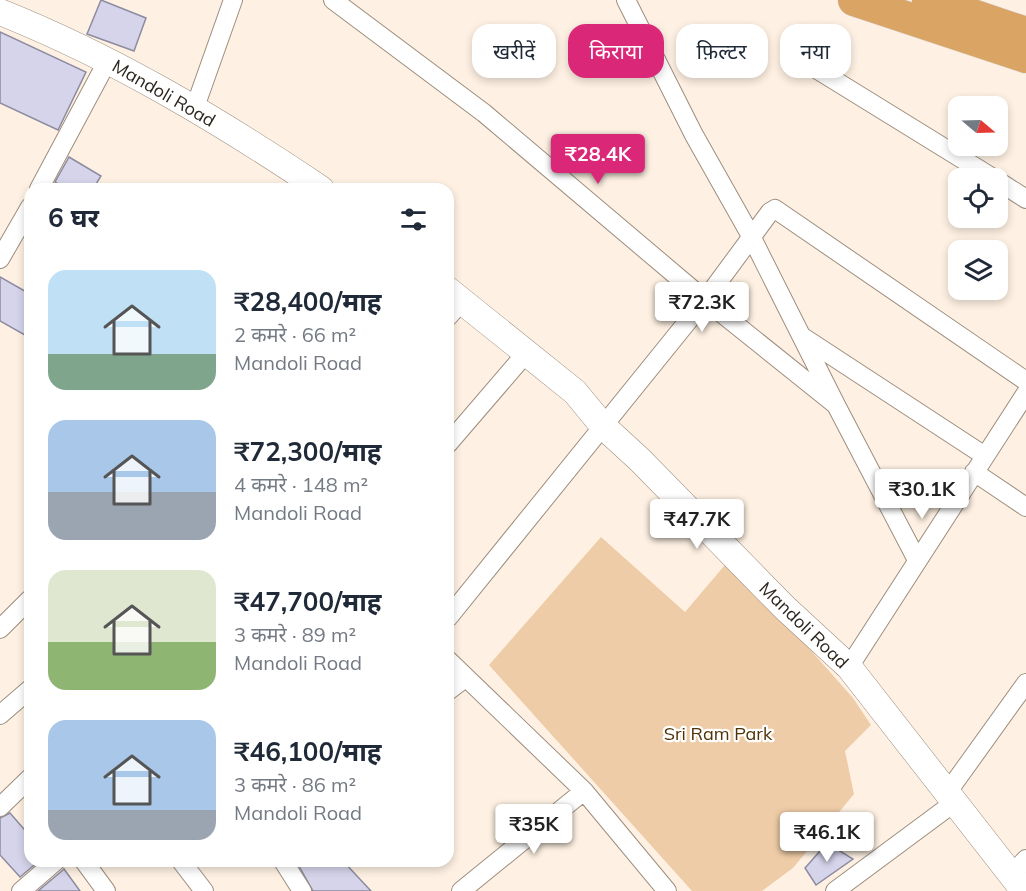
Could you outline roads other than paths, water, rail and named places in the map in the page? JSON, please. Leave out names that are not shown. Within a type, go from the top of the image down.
[{"type":"highway","points":[[854,0],[1026,57]]},
{"type":"highway","points":[[940,2],[1026,33]]},
{"type":"street","points":[[194,110],[233,0]]},
{"type":"street","points":[[333,0],[484,113],[705,300],[836,405]]},
{"type":"street","points":[[626,0],[694,135],[751,236],[917,560]]},
{"type":"street","name":"Mandoli Road","points":[[0,12],[108,60],[268,154],[312,183]]},
{"type":"street","points":[[42,183],[108,60]]},
{"type":"street","points":[[831,78],[977,168]]},
{"type":"street","points":[[1008,187],[1026,199]]},
{"type":"street","points":[[454,611],[705,300],[751,236],[775,209],[1026,381]]},
{"type":"street","points":[[0,259],[24,217]]},
{"type":"street","name":"Mandoli Road","points":[[454,304],[527,352],[575,392],[603,426],[648,468],[784,607],[849,667],[951,797],[1020,875]]},
{"type":"street","points":[[802,337],[985,456]]},
{"type":"street","points":[[454,437],[527,352]]},
{"type":"street","points":[[849,667],[1026,393]]},
{"type":"street","points":[[974,472],[1026,507]]},
{"type":"street","points":[[0,629],[24,605]]},
{"type":"street","points":[[454,666],[584,791],[667,891]]},
{"type":"street","points":[[454,686],[465,678]]},
{"type":"street","points":[[835,891],[951,797],[1026,682]]},
{"type":"street","points":[[0,715],[24,693]]},
{"type":"street","points":[[0,807],[24,784]]},
{"type":"street","points":[[461,891],[584,791]]},
{"type":"street","points":[[21,891],[49,867]]},
{"type":"street","points":[[88,867],[106,891]]},
{"type":"street","points":[[186,867],[204,891]]},
{"type":"street","points":[[287,867],[302,891]]},
{"type":"park label","name":"Sri Ram Park","points":[[718,733]]}]
